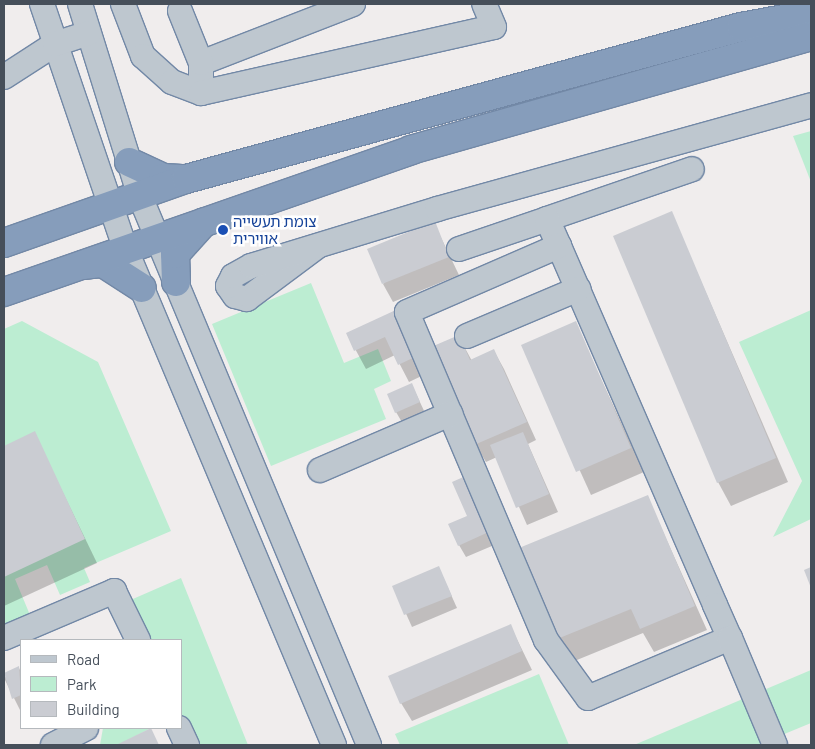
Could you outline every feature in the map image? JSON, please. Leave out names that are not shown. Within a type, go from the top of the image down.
[{"type":"highway","points":[[4,243],[186,179],[741,27],[811,14]]},
{"type":"highway","points":[[4,292],[125,248],[411,150],[811,36]]},
{"type":"highway","points":[[129,162],[163,178],[186,179]]},
{"type":"highway","points":[[176,282],[175,254],[206,220]]},
{"type":"highway","points":[[72,267],[103,263],[142,288]]},
{"type":"street","points":[[42,4],[125,248],[334,745]]},
{"type":"street","points":[[80,4],[139,194],[369,745]]},
{"type":"street","points":[[123,4],[143,56],[172,82],[201,93],[494,27],[484,4]]},
{"type":"street","points":[[201,64],[352,4]]},
{"type":"street","points":[[185,6],[201,64],[201,93]]},
{"type":"street","points":[[4,78],[55,44],[88,33]]},
{"type":"street","points":[[318,246],[811,104]]},
{"type":"street","points":[[459,248],[692,169]]},
{"type":"street","points":[[547,219],[775,745]]},
{"type":"street","points":[[559,246],[407,312],[546,640],[588,698],[730,638]]},
{"type":"street","points":[[467,336],[578,289]]},
{"type":"street","points":[[320,470],[450,414]]},
{"type":"street","points":[[4,638],[44,632],[114,591],[138,639]]},
{"type":"street","points":[[53,745],[84,729]]},
{"type":"street","points":[[179,729],[187,745]]},
{"type":"green space","points":[[811,131],[811,182],[793,136]]},
{"type":"green space","points":[[311,283],[344,363],[378,349],[391,381],[374,389],[386,419],[271,466],[212,324]]},
{"type":"green space","points":[[811,310],[811,519],[773,537],[802,481],[739,342]]},
{"type":"green space","points":[[22,321],[98,362],[171,531],[84,568],[90,582],[60,595],[47,565],[15,579],[30,615],[4,626],[4,329]]},
{"type":"green space","points":[[181,578],[248,745],[195,745],[182,719],[182,639],[144,639],[126,602]]},
{"type":"green space","points":[[811,670],[811,723],[758,745],[634,745]]},
{"type":"green space","points":[[539,674],[569,745],[400,745],[395,734]]},
{"type":"green space","points":[[103,729],[149,729],[118,745],[100,745]]},
{"type":"building","points":[[672,211],[776,458],[717,483],[613,236]]},
{"type":"building","points":[[435,221],[449,257],[382,284],[367,249]]},
{"type":"building","points":[[398,309],[419,355],[398,365],[385,337],[354,351],[346,333]]},
{"type":"building","points":[[576,321],[631,448],[576,472],[521,345]]},
{"type":"building","points":[[459,335],[470,360],[494,349],[527,422],[474,445],[431,347]]},
{"type":"building","points":[[412,383],[420,402],[395,413],[387,394]]},
{"type":"building","points":[[35,431],[85,539],[4,577],[4,446]]},
{"type":"building","points":[[523,432],[549,494],[516,508],[490,445]]},
{"type":"building","points":[[468,475],[493,530],[458,546],[448,524],[467,516],[452,482]]},
{"type":"building","points":[[648,495],[695,606],[640,629],[631,609],[557,639],[519,548]]},
{"type":"building","points":[[439,566],[452,596],[404,615],[392,586]]},
{"type":"building","points":[[811,567],[811,588],[804,570]]},
{"type":"building","points":[[511,624],[522,651],[400,704],[388,676]]},
{"type":"building","points":[[19,666],[20,695],[12,699],[4,673]]},
{"type":"building","points":[[151,729],[159,745],[116,745]]},
{"type":"place","name":"צומת תעשייה אווירית","points":[[223,230]]}]
